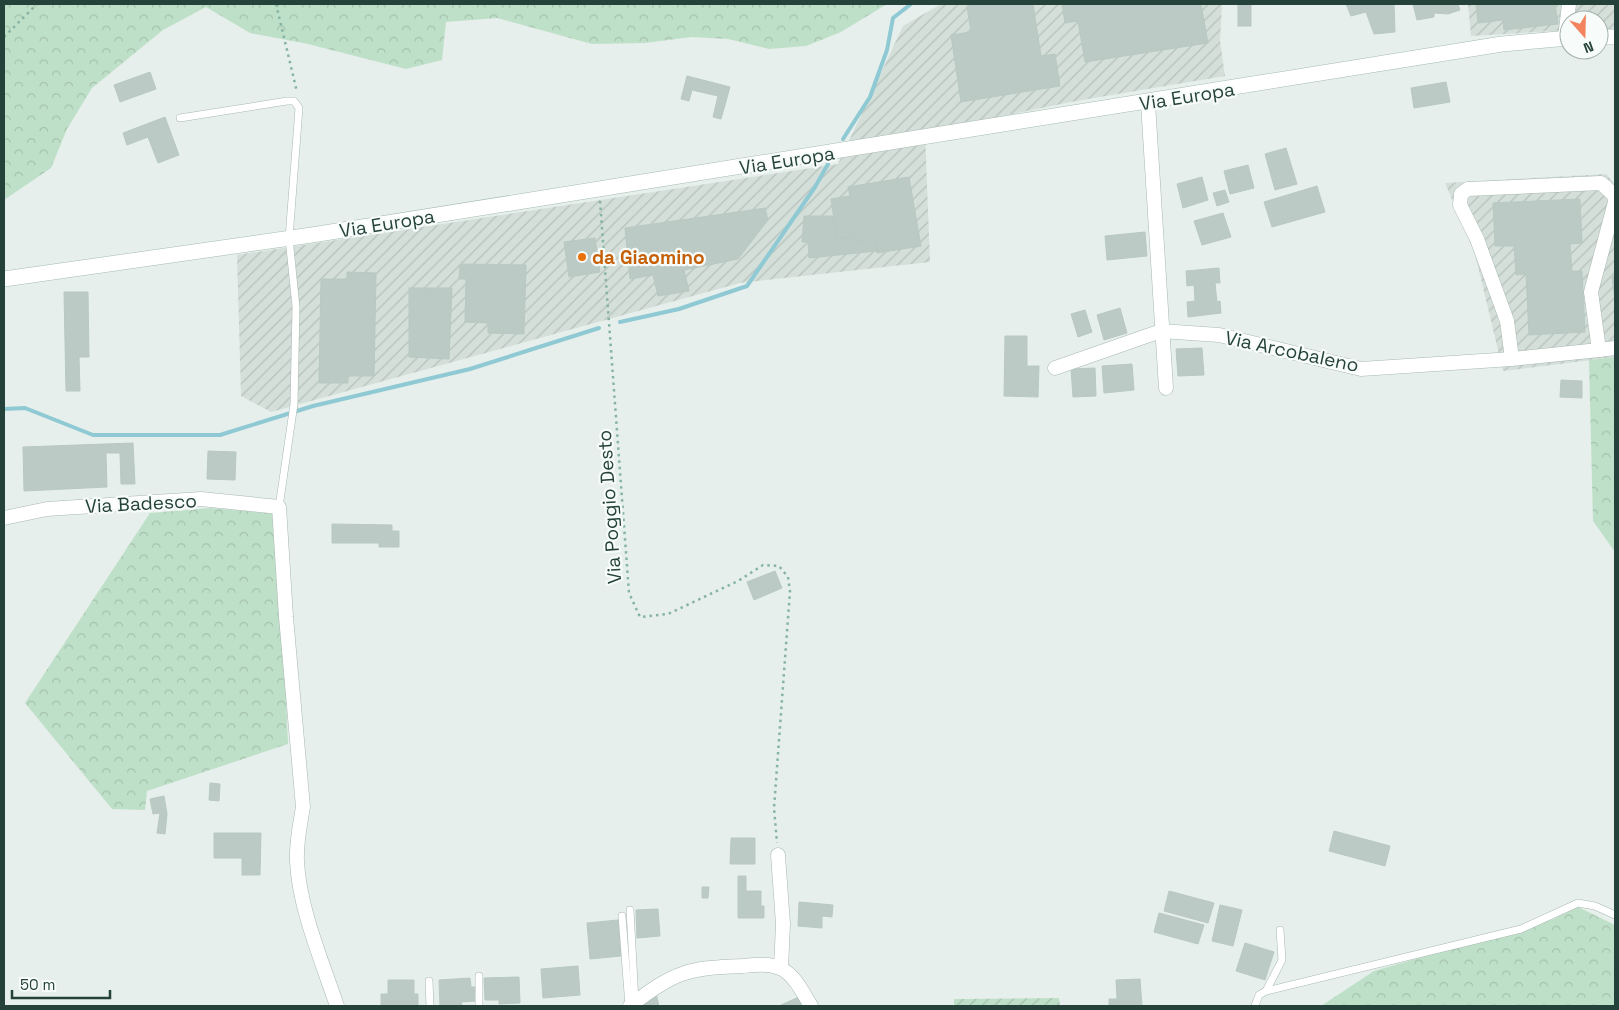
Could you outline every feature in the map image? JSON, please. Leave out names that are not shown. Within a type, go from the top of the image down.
[{"type":"main road","name":"Via Europa","points":[[4,278],[289,238],[1148,103],[1502,44],[1559,39]]},
{"type":"street","points":[[1148,103],[1166,388]]},
{"type":"street","points":[[1512,359],[1507,320],[1477,239],[1460,205],[1461,194],[1468,190],[1600,182],[1614,196],[1615,202],[1591,292],[1599,350]]},
{"type":"street","name":"Via Arcobaleno","points":[[1055,368],[1161,331],[1220,335],[1361,368],[1512,359],[1615,348]]},
{"type":"street","name":"Via Badesco","points":[[4,518],[47,509],[200,499],[279,507]]},
{"type":"street","points":[[279,507],[286,617],[303,807],[298,830],[297,861],[301,894],[337,1006]]},
{"type":"street","points":[[778,855],[783,924],[780,968]]},
{"type":"street","points":[[631,1005],[659,984],[684,972],[712,967],[765,965],[780,968],[794,980],[811,1006]]},
{"type":"lane","points":[[180,118],[294,101],[299,108],[289,238],[296,307],[294,404],[279,507]]},
{"type":"lane","points":[[1255,1006],[1259,995],[1266,992],[1521,929],[1578,903],[1594,906],[1615,915]]},
{"type":"lane","points":[[630,910],[631,1005]]},
{"type":"lane","points":[[622,916],[631,1005]]},
{"type":"lane","points":[[1266,992],[1282,960],[1280,930]]},
{"type":"lane","points":[[479,976],[480,1006]]},
{"type":"lane","points":[[429,981],[430,1006]]},
{"type":"path","points":[[4,36],[37,4]]},
{"type":"path","points":[[276,4],[297,94],[294,101]]},
{"type":"path","name":"Via Poggio Desto","points":[[599,189],[629,593],[640,617],[668,614],[738,581],[763,565],[779,566],[788,577],[790,591],[774,808],[778,855]]},
{"type":"shaded area","points":[[941,4],[1222,4],[1220,41],[1225,76],[1076,101],[925,132],[930,262],[740,283],[271,412],[241,396],[237,255],[838,164],[903,26]]},
{"type":"shaded area","points":[[1468,4],[1615,4],[1615,29],[1609,29],[1609,10],[1559,10],[1559,31],[1471,36]]},
{"type":"shaded area","points":[[1606,174],[1615,184],[1615,357],[1503,371],[1475,254],[1445,183]]},
{"type":"green space","points":[[4,4],[887,4],[841,32],[806,46],[769,49],[728,39],[692,37],[645,43],[592,44],[497,18],[446,22],[442,60],[406,69],[308,44],[250,33],[206,7],[163,30],[92,88],[67,129],[51,168],[4,200]]},
{"type":"green space","points":[[1615,357],[1615,552],[1593,521],[1589,360]]},
{"type":"green space","points":[[210,508],[278,514],[288,744],[147,791],[145,810],[112,809],[25,703],[150,513]]},
{"type":"green space","points":[[1576,906],[1615,925],[1615,1006],[1321,1006],[1374,971],[1554,919]]},
{"type":"green space","points":[[1059,998],[1060,1006],[954,1006],[954,999]]},
{"type":"building","points":[[979,4],[1033,4],[1041,56],[1055,54],[1060,86],[961,102],[951,35],[971,32],[967,6]]},
{"type":"building","points":[[1062,4],[1201,4],[1208,43],[1085,62],[1078,21],[1065,23]]},
{"type":"building","points":[[1238,4],[1251,4],[1251,26],[1238,26]]},
{"type":"building","points":[[1346,4],[1394,4],[1395,32],[1374,34],[1366,12],[1351,16]]},
{"type":"building","points":[[1413,4],[1458,4],[1460,10],[1448,14],[1434,13],[1434,17],[1417,20]]},
{"type":"building","points":[[1476,4],[1555,4],[1558,24],[1504,30],[1503,20],[1478,23]]},
{"type":"building","points":[[150,72],[156,89],[120,102],[114,85]]},
{"type":"building","points":[[687,76],[730,87],[721,119],[713,117],[718,96],[692,90],[689,101],[681,99]]},
{"type":"building","points":[[1446,82],[1450,102],[1414,108],[1411,88]]},
{"type":"building","points":[[165,117],[179,155],[158,163],[148,137],[127,145],[123,133]]},
{"type":"building","points":[[1286,148],[1297,184],[1275,190],[1265,154]]},
{"type":"building","points":[[1248,165],[1254,188],[1230,194],[1224,171]]},
{"type":"building","points":[[909,177],[921,246],[877,253],[875,239],[854,242],[853,236],[837,239],[831,199],[850,196],[848,187]]},
{"type":"building","points":[[1202,177],[1208,200],[1183,208],[1177,184]]},
{"type":"building","points":[[1317,186],[1325,212],[1272,227],[1264,202]]},
{"type":"building","points":[[1225,190],[1229,202],[1217,206],[1213,193]]},
{"type":"building","points":[[1580,199],[1582,243],[1570,244],[1572,271],[1582,271],[1585,332],[1529,335],[1526,274],[1516,275],[1514,246],[1495,246],[1493,203]]},
{"type":"building","points":[[765,208],[768,220],[738,259],[684,270],[689,291],[658,296],[653,275],[630,279],[625,228]]},
{"type":"building","points":[[1223,213],[1231,237],[1202,245],[1194,221]]},
{"type":"building","points":[[804,216],[834,216],[837,239],[853,236],[854,242],[875,239],[877,251],[809,258],[808,242],[802,242]]},
{"type":"building","points":[[1145,232],[1147,256],[1107,260],[1105,236]]},
{"type":"building","name":"da Giaomino","points":[[595,238],[600,272],[569,277],[564,242]]},
{"type":"building","points":[[460,264],[526,265],[524,334],[488,333],[488,323],[465,322],[466,279],[459,279]]},
{"type":"building","points":[[1219,268],[1220,283],[1215,283],[1217,302],[1220,301],[1221,313],[1188,317],[1187,302],[1195,301],[1194,285],[1187,286],[1186,271]]},
{"type":"building","points":[[347,272],[376,273],[374,376],[348,376],[348,383],[319,383],[321,279],[347,279]]},
{"type":"building","points":[[1615,276],[1615,300],[1612,277]]},
{"type":"building","points":[[409,288],[430,288],[430,315],[409,315]]},
{"type":"building","points":[[430,288],[452,288],[449,359],[409,357],[409,315],[430,315]]},
{"type":"building","points":[[64,292],[88,292],[89,357],[79,357],[80,391],[66,391]]},
{"type":"building","points":[[1120,308],[1127,333],[1104,340],[1097,315]]},
{"type":"building","points":[[1085,310],[1092,332],[1078,337],[1071,314]]},
{"type":"building","points":[[1005,336],[1027,336],[1027,366],[1039,366],[1038,397],[1004,396]]},
{"type":"building","points":[[1202,348],[1204,375],[1178,376],[1176,349]]},
{"type":"building","points":[[1132,364],[1134,390],[1104,393],[1102,366]]},
{"type":"building","points":[[1095,368],[1096,396],[1073,397],[1071,369]]},
{"type":"building","points":[[1561,380],[1582,381],[1582,398],[1560,397]]},
{"type":"building","points":[[133,443],[135,484],[121,484],[120,453],[106,453],[107,487],[24,491],[23,447]]},
{"type":"building","points":[[208,451],[236,452],[235,480],[207,479]]},
{"type":"building","points":[[332,524],[392,525],[392,531],[399,531],[399,547],[379,547],[379,543],[332,543]]},
{"type":"building","points":[[775,571],[782,588],[754,600],[747,582]]},
{"type":"building","points":[[210,783],[220,784],[219,801],[209,800]]},
{"type":"building","points":[[164,796],[167,814],[165,834],[157,833],[160,813],[153,814],[150,799]]},
{"type":"building","points":[[1334,831],[1390,846],[1385,866],[1329,851]]},
{"type":"building","points":[[214,833],[261,833],[260,875],[242,875],[242,858],[214,858]]},
{"type":"building","points":[[731,838],[755,838],[755,864],[730,864]]},
{"type":"building","points":[[738,876],[746,876],[746,891],[761,891],[761,906],[764,906],[764,918],[738,918]]},
{"type":"building","points":[[702,887],[709,887],[708,898],[702,898]]},
{"type":"building","points":[[1169,891],[1214,903],[1208,923],[1164,911]]},
{"type":"building","points":[[799,902],[833,905],[832,917],[822,916],[822,928],[798,926]]},
{"type":"building","points":[[1220,905],[1242,910],[1233,946],[1212,941]]},
{"type":"building","points":[[658,909],[660,936],[637,938],[636,910]]},
{"type":"building","points":[[1159,913],[1204,925],[1198,944],[1154,932]]},
{"type":"building","points":[[618,920],[621,956],[590,959],[587,923]]},
{"type":"building","points":[[1245,943],[1274,952],[1265,980],[1236,971]]},
{"type":"building","points":[[578,966],[580,995],[543,998],[541,969]]},
{"type":"building","points":[[519,977],[520,1003],[499,1004],[499,1000],[485,1000],[484,978]]},
{"type":"building","points":[[470,978],[471,987],[475,987],[476,1001],[461,1002],[462,1006],[440,1006],[439,980]]},
{"type":"building","points":[[1140,979],[1142,1006],[1109,1006],[1109,999],[1117,999],[1116,980]]},
{"type":"building","points":[[388,980],[414,980],[414,994],[418,994],[418,1006],[381,1006],[381,994],[388,994]]},
{"type":"building","points":[[656,993],[659,1006],[642,1006]]},
{"type":"building","points":[[801,996],[805,1006],[779,1006]]},
{"type":"waterway","points":[[843,139],[870,97],[887,50],[893,18],[911,4]]},
{"type":"waterway","points":[[620,322],[679,309],[747,286],[815,187],[828,164]]},
{"type":"waterway","points":[[4,409],[25,408],[93,435],[220,435],[313,406],[470,369],[599,328]]},
{"type":"place","name":"da Giaomino","points":[[582,257]]}]
